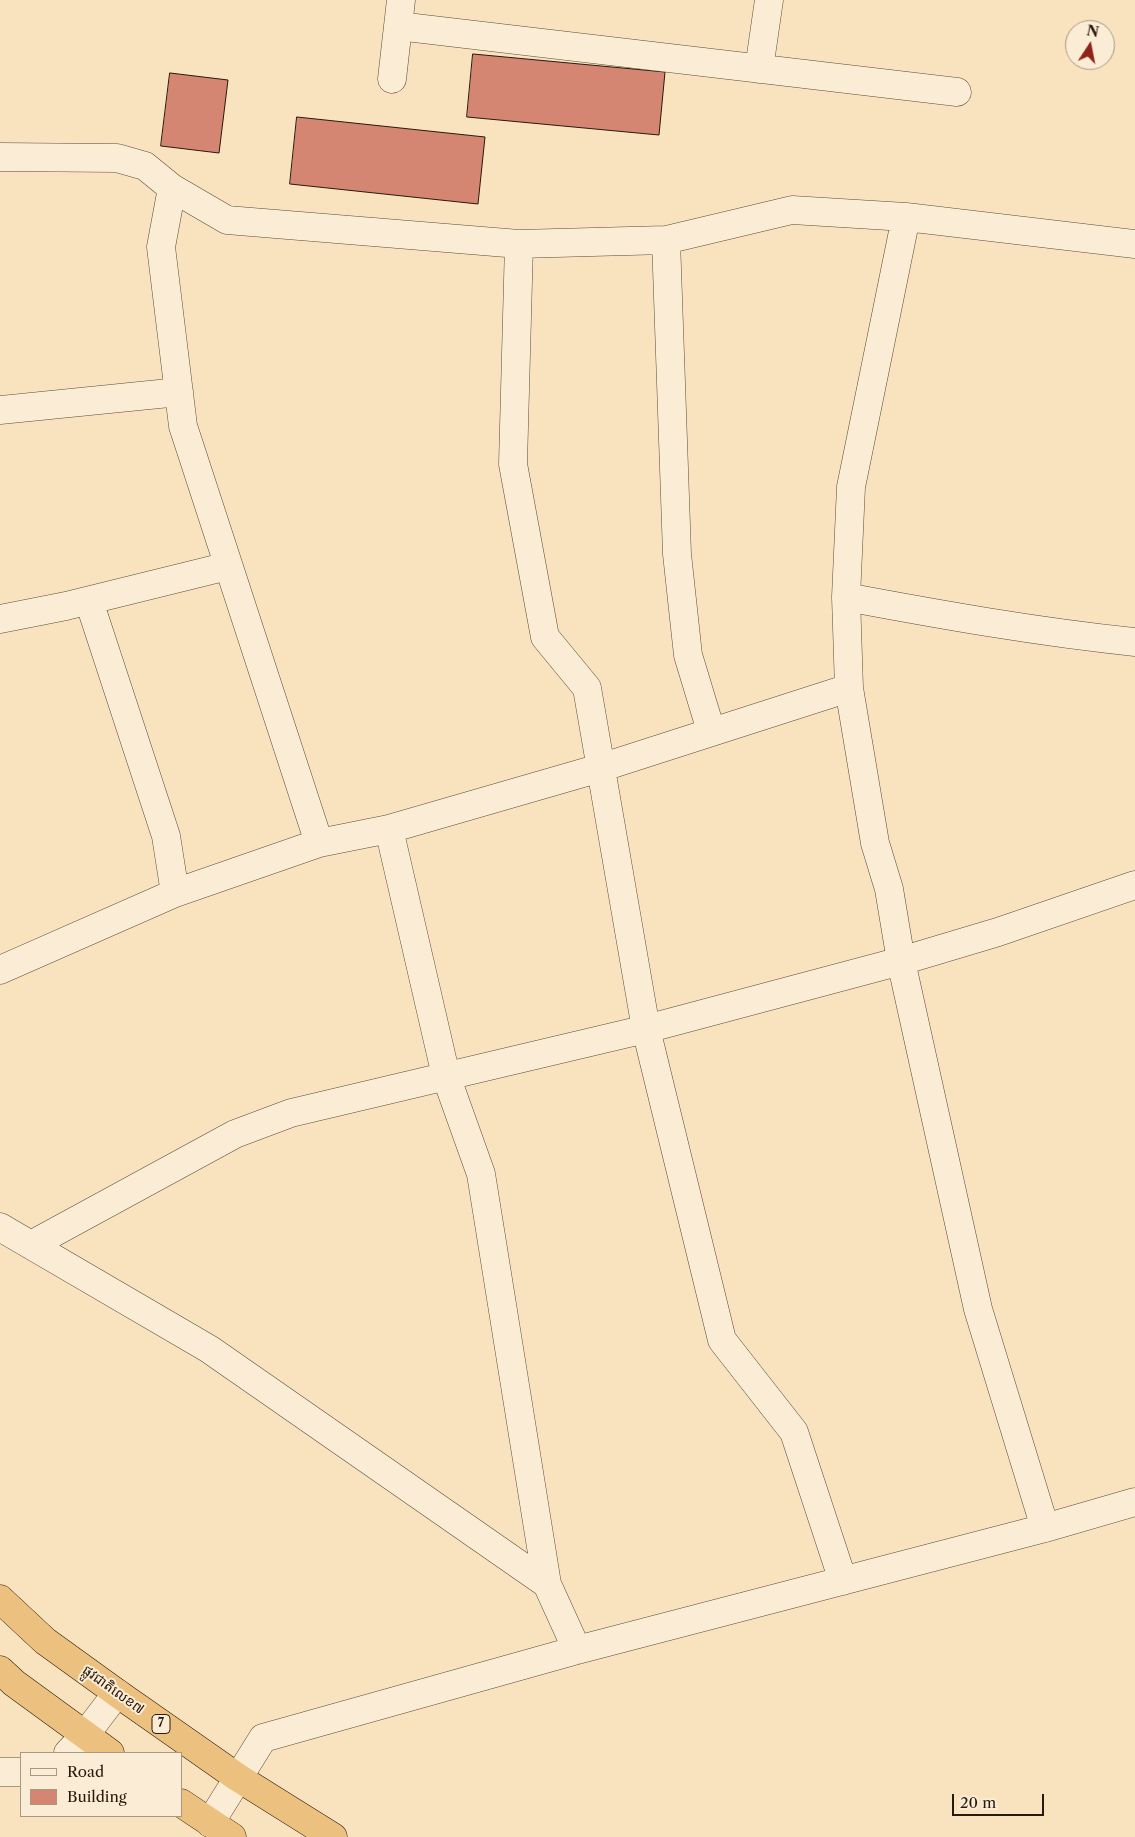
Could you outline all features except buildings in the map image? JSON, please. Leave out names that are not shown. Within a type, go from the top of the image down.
[{"type":"highway","name":"ផ្លូវជាតិលេខ៧","points":[[0,1599],[45,1641],[117,1693],[238,1778],[333,1837]]},
{"type":"highway","points":[[0,1670],[77,1744],[106,1752]]},
{"type":"highway","points":[[182,1804],[221,1830]]},
{"type":"street","points":[[759,69],[769,0]]},
{"type":"street","points":[[392,79],[399,13],[759,69],[957,92]]},
{"type":"street","points":[[0,156],[117,158],[145,166],[172,188],[227,220],[519,244],[666,240],[792,210],[906,217],[1135,244]]},
{"type":"street","points":[[172,188],[161,247],[183,426],[319,842]]},
{"type":"street","points":[[906,217],[851,487],[846,597],[848,688],[875,842],[889,890],[901,961],[978,1309],[1044,1528]]},
{"type":"street","points":[[666,240],[677,554],[688,655],[711,731]]},
{"type":"street","points":[[519,244],[513,464],[544,637],[587,688],[646,1029],[722,1340],[794,1432],[843,1580]]},
{"type":"street","points":[[0,410],[179,392]]},
{"type":"street","points":[[0,619],[90,601],[228,566]]},
{"type":"street","points":[[846,597],[970,620],[1135,642]]},
{"type":"street","points":[[90,601],[166,836],[175,892]]},
{"type":"street","points":[[0,970],[175,892],[319,842],[389,829],[600,768],[848,688]]},
{"type":"street","points":[[389,829],[446,1076],[481,1174],[547,1584],[577,1650]]},
{"type":"street","points":[[31,1244],[235,1134],[291,1113],[646,1029],[901,961],[998,932],[1135,885]]},
{"type":"street","points":[[0,1227],[209,1349],[547,1584]]},
{"type":"street","points":[[221,1830],[238,1778],[263,1738],[577,1650],[1044,1528],[1135,1502]]},
{"type":"street","points":[[77,1744],[117,1693]]},
{"type":"street","points":[[0,1772],[20,1772]]}]
